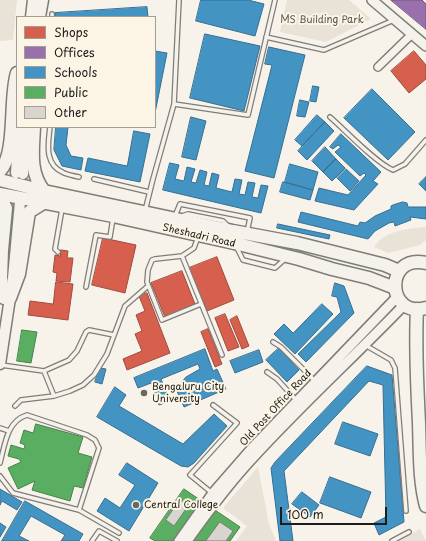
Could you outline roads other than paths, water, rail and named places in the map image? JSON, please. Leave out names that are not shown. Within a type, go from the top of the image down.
[{"type":"main road","points":[[31,16],[33,0]]},
{"type":"main road","points":[[40,16],[43,0]]},
{"type":"main road","points":[[0,171],[6,165],[9,151],[16,82]]},
{"type":"main road","points":[[19,128],[19,174],[27,128]]},
{"type":"main road","points":[[0,315],[19,274],[29,212],[45,197],[38,184],[32,160],[34,128]]},
{"type":"main road","name":"Sheshadri Road","points":[[0,180],[45,197],[63,206],[234,243],[369,278],[399,296],[410,308],[422,308]]},
{"type":"main road","name":"Sheshadri Road","points":[[0,194],[45,197],[145,212],[246,234],[297,243],[385,265],[399,271]]},
{"type":"main road","points":[[0,197],[6,208],[2,271],[7,298]]},
{"type":"main road","points":[[0,364],[16,202]]},
{"type":"main road","points":[[399,296],[396,277],[399,271],[412,262],[426,263]]},
{"type":"main road","points":[[422,308],[416,337],[417,383],[425,501]]},
{"type":"main road","points":[[417,383],[426,365]]},
{"type":"street","points":[[372,0],[426,46]]},
{"type":"street","points":[[378,67],[412,34]]},
{"type":"street","name":"Old Post Office Road","points":[[185,540],[241,471],[301,407],[364,344],[399,296]]},
{"type":"street","name":"Old Post Office Road","points":[[185,540],[213,493],[254,446],[399,296]]},
{"type":"lane","points":[[145,212],[149,192],[174,104],[179,0]]},
{"type":"lane","points":[[174,104],[248,115],[275,0]]},
{"type":"lane","points":[[266,37],[324,50],[395,20]]},
{"type":"lane","points":[[330,117],[373,156],[388,168],[393,170],[405,164],[426,140]]},
{"type":"lane","points":[[50,128],[48,146],[51,163],[54,168],[64,173],[79,177]]},
{"type":"lane","points":[[94,179],[149,192]]},
{"type":"lane","points":[[175,219],[180,204],[250,218],[246,234]]},
{"type":"lane","points":[[58,252],[54,249],[63,206]]},
{"type":"lane","points":[[86,287],[96,235],[110,237],[113,216]]},
{"type":"lane","points":[[198,236],[194,248],[182,256],[152,260],[148,270],[147,282],[162,320],[201,304]]},
{"type":"lane","points":[[182,256],[222,355]]},
{"type":"lane","points":[[15,406],[21,400],[54,396],[70,391],[83,384],[94,375],[106,354],[126,304],[148,286]]},
{"type":"lane","points":[[0,364],[44,371],[69,360],[77,351],[86,332],[89,330],[114,334]]},
{"type":"lane","points":[[273,342],[281,347],[316,382]]},
{"type":"lane","points":[[364,344],[391,360],[395,368],[406,511]]},
{"type":"lane","points":[[44,371],[54,396]]},
{"type":"lane","points":[[266,372],[277,379],[297,401]]},
{"type":"lane","points":[[213,405],[237,423],[190,475],[213,493]]},
{"type":"lane","points":[[0,462],[8,431],[20,418],[27,415],[87,435],[95,440],[99,448],[79,510]]},
{"type":"lane","points":[[0,428],[8,431]]},
{"type":"lane","points":[[0,476],[13,493],[79,510],[119,533]]},
{"type":"lane","points":[[92,541],[99,531],[117,541]]},
{"type":"lane","points":[[392,541],[409,532]]},
{"type":"place","name":"Bengaluru City University","points":[[144,393]]},
{"type":"place","name":"Central College","points":[[136,505]]},
{"type":"park label","name":"MS Building Park","points":[[322,20]]}]
